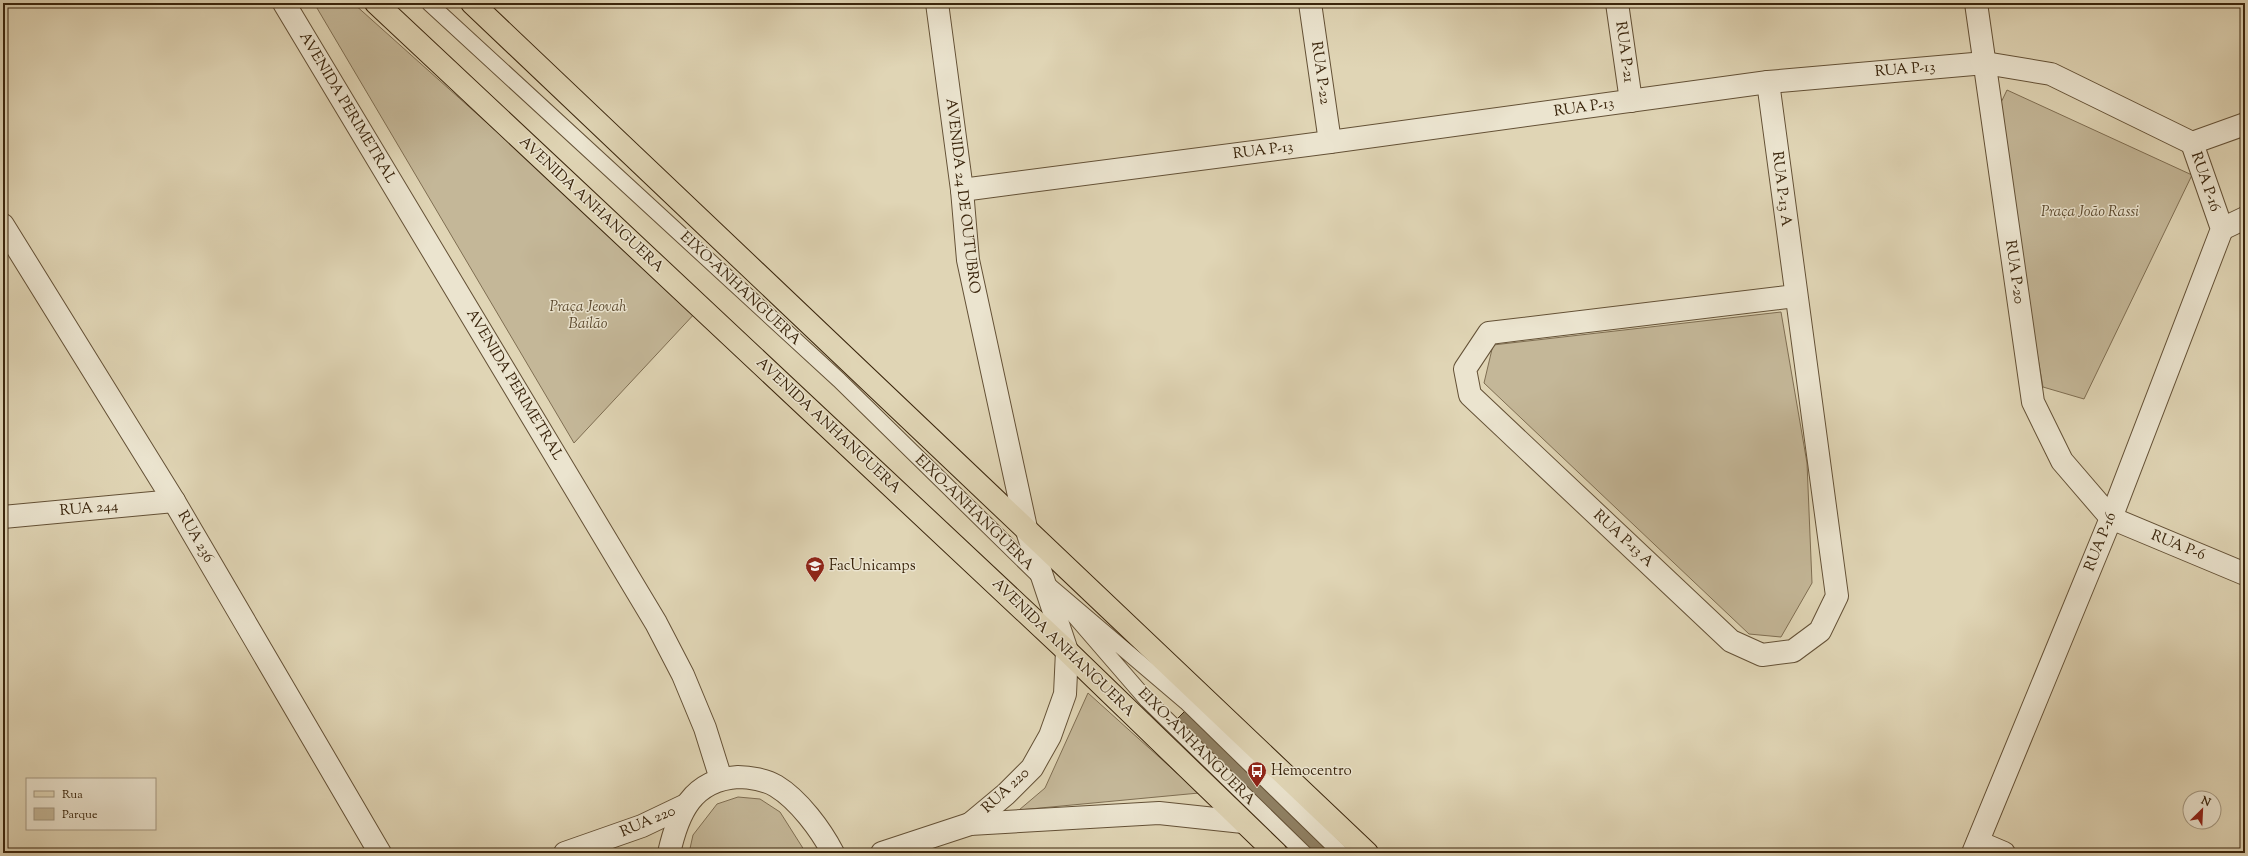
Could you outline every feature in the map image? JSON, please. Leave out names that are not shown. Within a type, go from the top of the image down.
[{"type":"main road","name":"AVENIDA ANHANGUERA","points":[[376,3],[1068,651],[1276,853]]},
{"type":"main road","points":[[472,3],[1026,528],[1366,853]]},
{"type":"street","name":"AVENIDA PERIMETRAL","points":[[284,3],[656,623],[683,675],[704,728],[721,778]]},
{"type":"street","name":"AVENIDA 24 DE OUTUBRO","points":[[937,3],[962,190],[968,260],[1026,528]]},
{"type":"street","name":"RUA P-22","points":[[1310,3],[1330,142]]},
{"type":"street","name":"RUA P-21","points":[[1617,3],[1631,101]]},
{"type":"street","name":"RUA P-20","points":[[1976,3],[2033,402],[2062,460],[2111,518]]},
{"type":"street","name":"RUA P-13","points":[[962,190],[1330,142],[1768,82],[1985,63],[2051,74],[2192,143]]},
{"type":"street","name":"RUA P-13 A","points":[[1768,82],[1795,296],[1836,596],[1820,630],[1793,651],[1762,656],[1731,641],[1470,395],[1465,369],[1488,333],[1795,296]]},
{"type":"street","name":"RUA P-16","points":[[1976,848],[2111,518],[2222,228],[2192,143],[2245,124]]},
{"type":"street","name":"RUA P-16","points":[[2222,228],[2245,218]]},
{"type":"street","name":"RUA 236","points":[[3,225],[174,501],[380,853]]},
{"type":"street","name":"RUA 244","points":[[3,517],[174,501]]},
{"type":"street","name":"RUA P-6","points":[[2111,518],[2245,574]]},
{"type":"street","name":"RUA 220","points":[[970,824],[1006,794],[1032,768],[1050,736],[1065,694],[1068,651],[1026,528]]},
{"type":"street","points":[[669,853],[674,830],[686,805],[703,787],[721,778],[748,777],[776,786],[802,809],[825,838],[833,853]]},
{"type":"street","name":"RUA 220","points":[[564,853],[642,826],[686,805]]},
{"type":"street","name":"RUA 220","points":[[882,853],[970,824],[1159,813],[1243,822]]},
{"type":"street","points":[[1976,848],[2004,853]]},
{"type":"lane","name":"EIXO-ANHANGUERA","points":[[429,3],[839,380],[1045,582],[1186,702],[1341,853]]},
{"type":"lane","name":"EIXO-ANHANGUERA","points":[[1045,582],[1147,700],[1304,853]]},
{"type":"green space","name":"Praça Jeovah Bailão","points":[[314,3],[353,3],[697,311],[574,443]]},
{"type":"green space","name":"Praça João Rassi","points":[[2007,90],[2192,175],[2084,399],[2043,387],[1995,115]]},
{"type":"green space","points":[[1781,312],[1807,463],[1812,583],[1781,637],[1749,634],[1484,383],[1493,345]]},
{"type":"green space","points":[[1088,693],[1199,793],[1019,810],[1045,788]]},
{"type":"green space","points":[[738,797],[760,799],[780,812],[806,853],[689,853],[693,835],[717,804]]},
{"type":"building","name":"Hemocentro","points":[[1187,709],[1339,853],[1312,853],[1174,722]]},
{"type":"place","name":"FacUnicamps","points":[[815,583]]},
{"type":"place","name":"Hemocentro","points":[[1257,788]]}]
